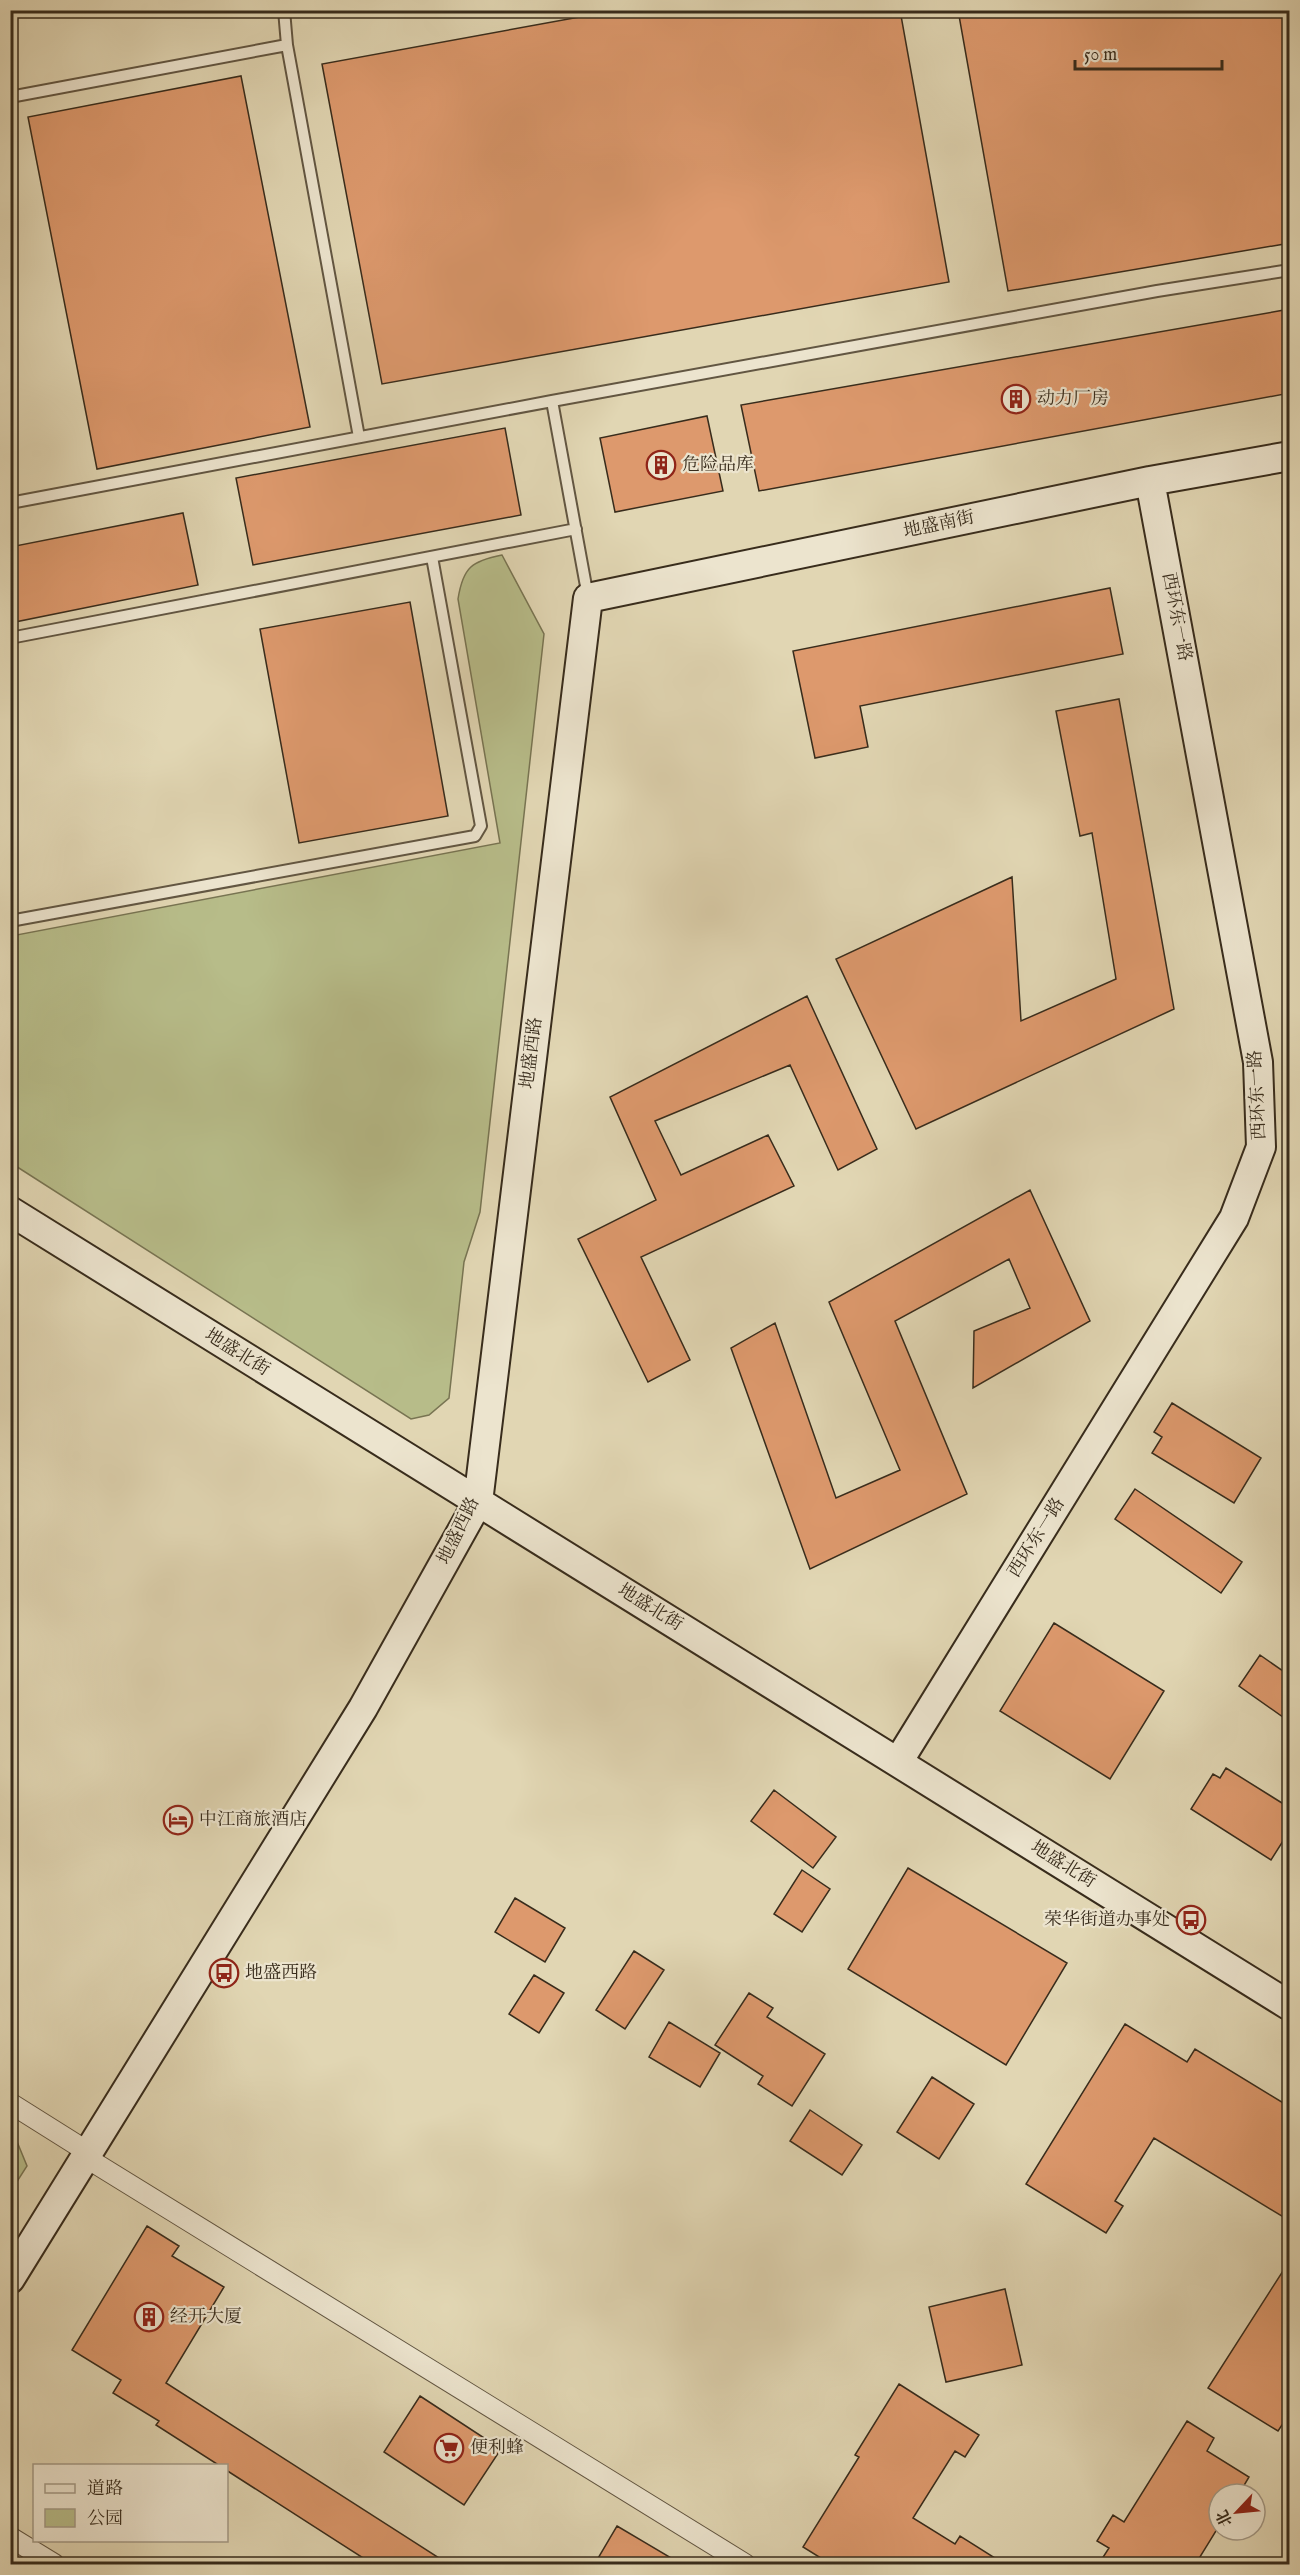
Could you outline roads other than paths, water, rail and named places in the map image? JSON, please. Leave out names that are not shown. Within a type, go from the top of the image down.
[{"type":"street","name":"地盛南街","points":[[588,598],[1150,481],[1290,456]]},
{"type":"street","name":"西环东一路","points":[[898,1762],[1234,1218],[1261,1148],[1258,1062],[1150,481]]},
{"type":"street","name":"地盛西路","points":[[10,2279],[363,1708],[478,1502],[588,598]]},
{"type":"street","name":"地盛北街","points":[[10,1211],[1290,2006]]},
{"type":"street","points":[[10,2103],[87,2155],[745,2564]]},
{"type":"street","points":[[10,2537],[54,2565]]},
{"type":"lane","points":[[284,10],[287,45],[359,437]]},
{"type":"lane","points":[[10,97],[287,45]]},
{"type":"lane","points":[[10,503],[552,401],[1157,291],[1290,270]]},
{"type":"lane","points":[[552,401],[588,598]]},
{"type":"lane","points":[[10,638],[576,529]]},
{"type":"lane","points":[[10,921],[475,836],[481,826],[432,557]]},
{"type":"place","name":"动力厂房","points":[[1016,399]]},
{"type":"place","name":"危险品库","points":[[661,465]]},
{"type":"place","name":"中江商旅酒店","points":[[178,1820]]},
{"type":"place","name":"荣华街道办事处","points":[[1191,1920]]},
{"type":"place","name":"地盛西路","points":[[224,1973]]},
{"type":"place","name":"经开大厦","points":[[149,2317]]},
{"type":"place","name":"便利蜂","points":[[449,2448]]}]
